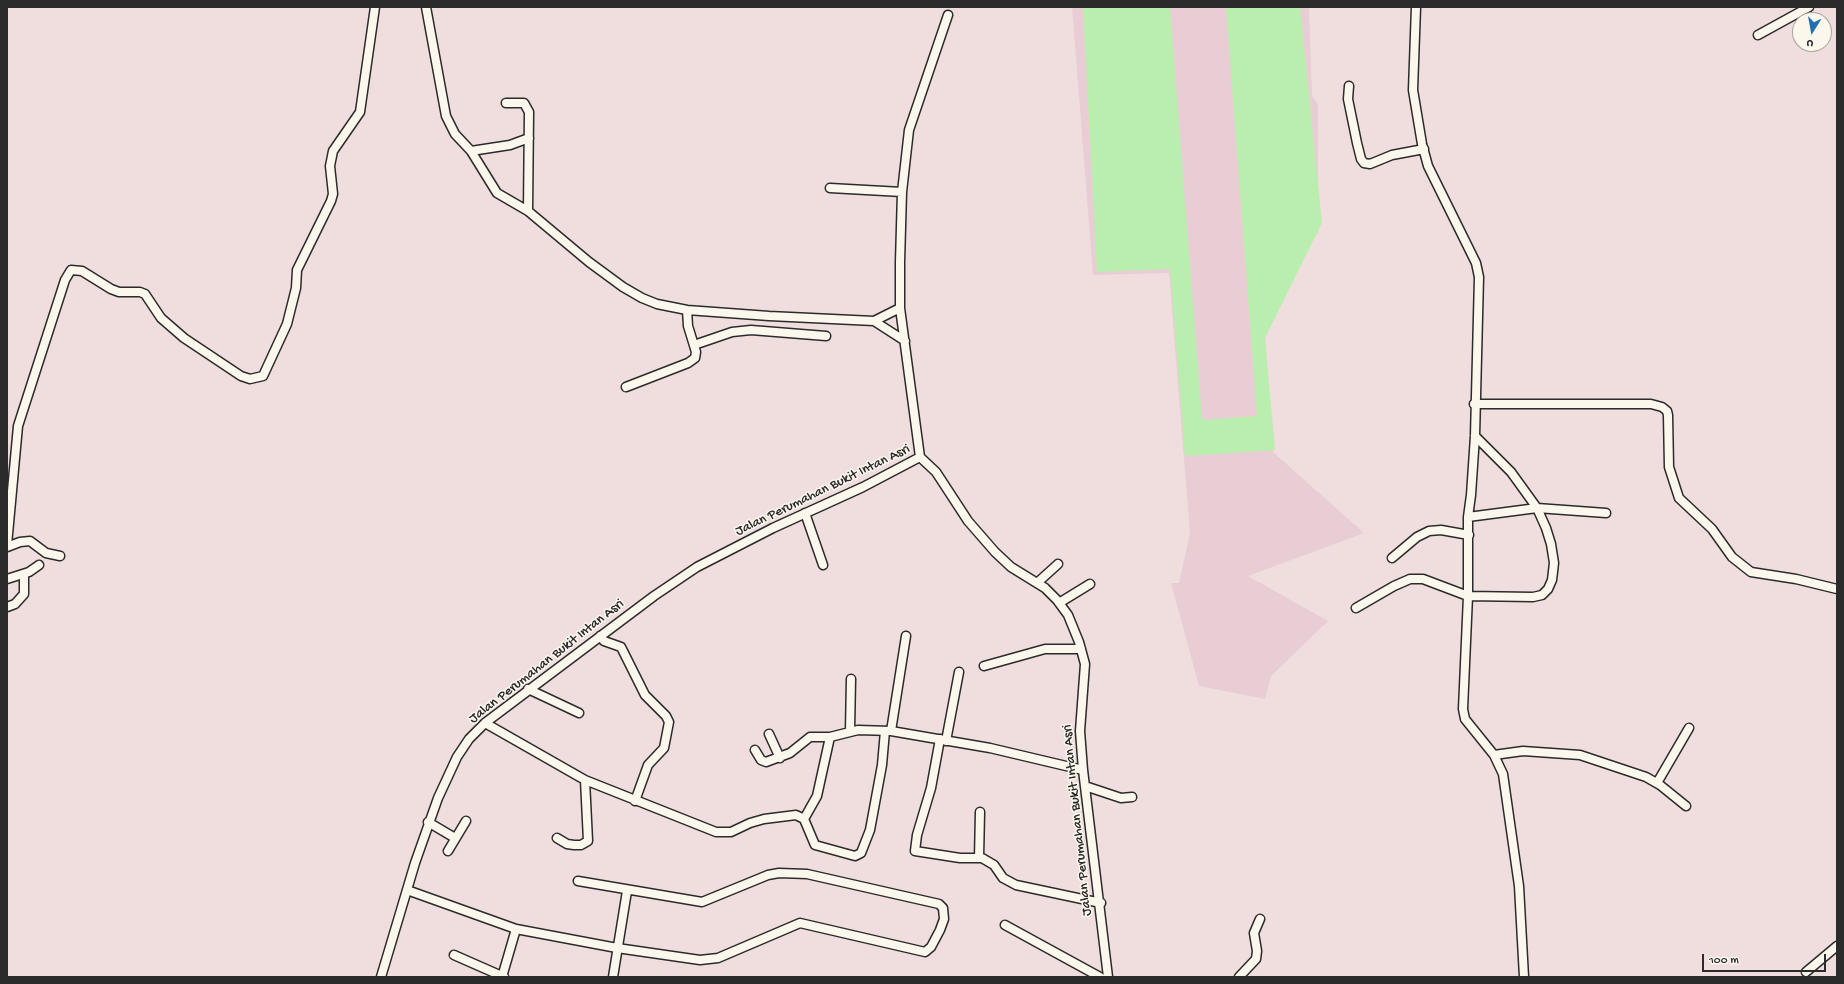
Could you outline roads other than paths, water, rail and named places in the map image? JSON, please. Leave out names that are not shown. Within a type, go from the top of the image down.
[{"type":"street","points":[[60,556],[46,553],[30,541],[7,546],[18,426],[65,280],[71,270],[82,271],[110,289],[119,292],[140,292],[145,294],[161,318],[184,338],[241,376],[250,379],[263,376],[269,367],[287,324],[296,288],[297,270],[331,201],[333,194],[330,166],[333,151],[360,112],[376,7]]},
{"type":"street","points":[[426,7],[446,116],[455,134],[471,151],[497,193],[528,211],[589,262],[623,287],[647,300],[686,310],[874,321],[900,308]]},
{"type":"street","points":[[1416,7],[1413,90],[1424,149],[1428,166],[1476,263],[1479,277],[1474,404],[1475,436],[1468,517],[1468,596],[1462,693],[1463,709],[1465,719],[1494,755],[1503,774],[1519,886],[1524,977]]},
{"type":"street","points":[[1758,35],[1809,7]]},
{"type":"street","points":[[920,457],[900,308],[902,192],[909,130],[948,15]]},
{"type":"street","points":[[1349,86],[1348,99],[1361,159],[1364,163],[1370,164],[1392,155],[1424,149]]},
{"type":"street","points":[[506,103],[519,102],[527,106],[529,115],[528,211]]},
{"type":"street","points":[[471,151],[510,145],[529,138]]},
{"type":"street","points":[[830,188],[902,192]]},
{"type":"street","points":[[626,387],[691,362],[696,354],[688,326],[686,310]]},
{"type":"street","points":[[768,330],[769,316]]},
{"type":"street","points":[[874,321],[905,341]]},
{"type":"street","points":[[694,345],[732,332],[751,330],[768,330],[826,336]]},
{"type":"street","points":[[1474,404],[1651,404],[1662,407],[1667,411],[1668,415],[1669,467],[1679,498],[1712,529],[1732,557],[1751,572],[1796,579],[1837,589]]},
{"type":"street","points":[[1356,608],[1394,586],[1410,579],[1423,579],[1468,596],[1533,597],[1545,593],[1552,580],[1553,553],[1546,528],[1537,508],[1511,472],[1475,436]]},
{"type":"street","name":"Jalan Perumahan Bukit Intan Asri","points":[[381,977],[428,822],[457,757],[469,739],[485,723],[528,689],[548,677],[654,596],[697,567],[805,513],[869,484],[920,457],[936,472],[968,521],[995,552],[1011,567],[1046,588],[1059,603],[1072,624],[1081,649],[1085,668],[1080,715],[1083,770],[1101,903],[1108,977]]},
{"type":"street","points":[[1468,517],[1537,508],[1606,513]]},
{"type":"street","points":[[805,513],[823,565]]},
{"type":"street","points":[[1392,558],[1417,537],[1429,531],[1441,530],[1469,535]]},
{"type":"street","points":[[1037,583],[1058,564]]},
{"type":"street","points":[[7,579],[24,574],[39,565]]},
{"type":"street","points":[[7,607],[15,604],[24,594],[24,574]]},
{"type":"street","points":[[1059,603],[1090,584]]},
{"type":"street","points":[[600,636],[604,641],[621,647],[645,695],[666,716],[669,722],[664,748],[648,766],[635,800]]},
{"type":"street","points":[[485,723],[585,780],[716,832],[731,832],[750,823],[780,816],[796,815],[804,819],[812,842],[817,847],[855,856],[861,853],[870,830],[906,636]]},
{"type":"street","points":[[984,666],[1045,649],[1081,649]]},
{"type":"street","points":[[959,672],[931,788],[917,835],[915,851],[960,858],[979,858],[990,861],[1003,878],[1016,885],[1101,903]]},
{"type":"street","points":[[850,731],[851,679]]},
{"type":"street","points":[[528,689],[579,713]]},
{"type":"street","points":[[1657,783],[1689,728]]},
{"type":"street","points":[[755,750],[763,762],[780,758],[790,753],[808,738],[830,737],[850,731],[888,731],[990,748],[1083,770]]},
{"type":"street","points":[[769,734],[780,758]]},
{"type":"street","points":[[804,819],[817,796],[830,737]]},
{"type":"street","points":[[1494,755],[1523,751],[1580,756],[1646,777],[1657,783],[1686,806]]},
{"type":"street","points":[[557,838],[567,844],[574,845],[581,845],[588,841],[585,780]]},
{"type":"street","points":[[1085,786],[1121,798],[1132,797]]},
{"type":"street","points":[[979,858],[980,812]]},
{"type":"street","points":[[448,851],[466,821]]},
{"type":"street","points":[[428,822],[455,838]]},
{"type":"street","points":[[407,890],[516,929],[617,948],[680,958],[709,960],[718,958],[793,925],[802,923],[924,952],[931,947],[944,919],[942,908],[939,904],[843,881],[793,873],[780,873],[760,877],[702,902],[578,881]]},
{"type":"street","points":[[613,977],[627,890]]},
{"type":"street","points":[[1239,977],[1253,964],[1256,959],[1257,951],[1254,933],[1260,919]]},
{"type":"street","points":[[1005,925],[1100,977]]},
{"type":"street","points":[[454,955],[503,977],[516,929]]},
{"type":"street","points":[[1806,972],[1837,946]]}]
